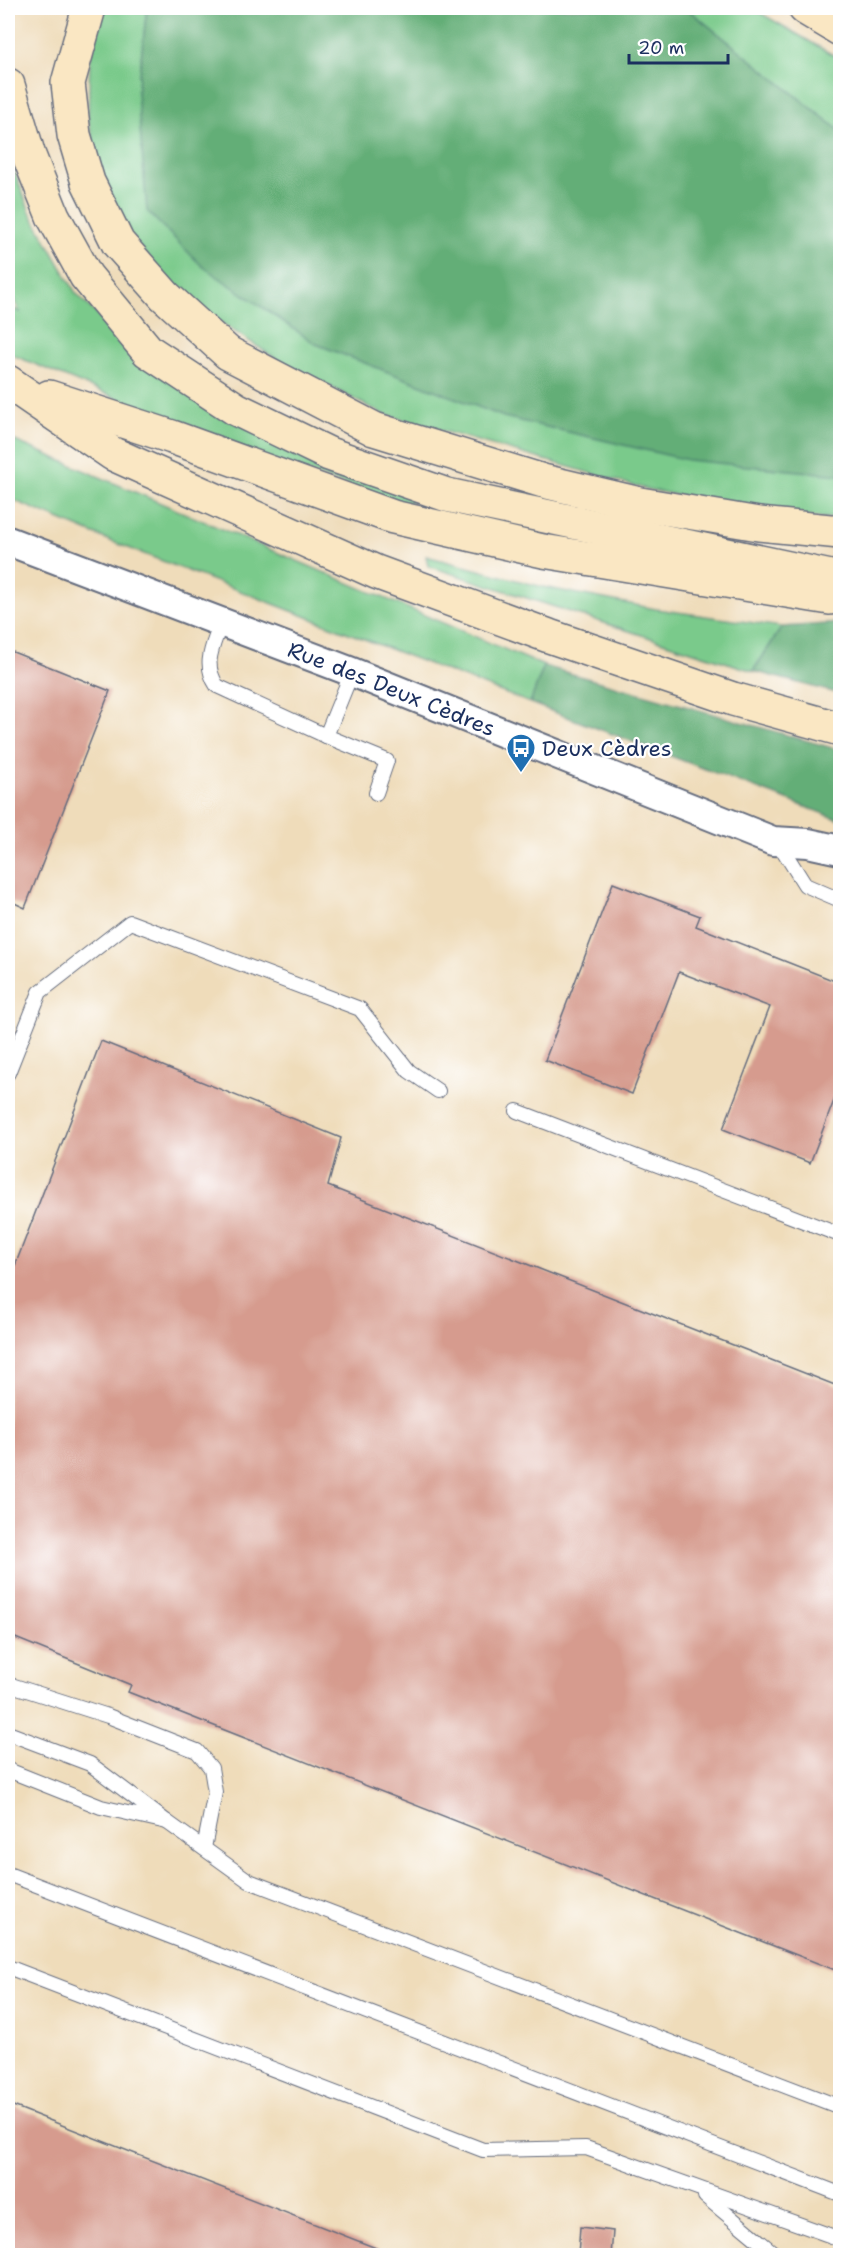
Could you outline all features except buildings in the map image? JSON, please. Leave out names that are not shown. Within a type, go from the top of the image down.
[{"type":"street","points":[[89,8],[68,83],[74,135],[88,182],[118,243],[165,296],[228,353],[374,429],[543,481],[640,504],[759,524],[840,532]]},
{"type":"street","points":[[805,8],[840,29]]},
{"type":"street","points":[[8,85],[29,156],[53,216],[86,276],[148,351],[236,409],[329,454],[447,495],[840,579]]},
{"type":"street","points":[[13,385],[172,437],[393,517],[543,551],[840,600]]},
{"type":"street","points":[[13,385],[113,454],[376,572],[549,636],[733,699],[840,729]]},
{"type":"street","name":"Rue des Deux Cèdres","points":[[8,541],[352,672],[840,869]]},
{"type":"street","name":"Rue des Deux Cèdres","points":[[778,845],[808,843],[840,850]]},
{"type":"lane","points":[[221,622],[209,658],[208,672],[217,686],[387,761],[376,793]]},
{"type":"lane","points":[[326,736],[352,672]]},
{"type":"lane","points":[[778,845],[805,885],[840,900]]},
{"type":"lane","points":[[8,1073],[40,992],[130,922],[360,1009],[409,1071],[438,1091]]},
{"type":"lane","points":[[517,1111],[840,1235]]},
{"type":"lane","points":[[8,1684],[108,1716],[196,1750],[211,1768],[215,1792],[204,1848]]},
{"type":"lane","points":[[8,1733],[90,1764],[249,1881],[840,2107]]},
{"type":"lane","points":[[8,1770],[101,1807],[167,1822]]},
{"type":"lane","points":[[8,1874],[840,2194]]},
{"type":"lane","points":[[8,1967],[483,2151],[586,2148],[840,2240]]},
{"type":"lane","points":[[696,2189],[777,2256]]},
{"type":"green space","points":[[105,8],[147,8],[137,93],[840,475],[840,519],[776,515],[646,489],[383,414],[278,360],[179,295],[129,234],[102,179],[88,119],[90,57]]},
{"type":"green space","points":[[147,8],[686,8],[840,131],[840,475],[688,460],[504,417],[316,344],[202,266],[147,211],[137,93]]},
{"type":"green space","points":[[686,8],[752,8],[840,59],[840,131]]},
{"type":"green space","points":[[8,155],[30,212],[76,293],[129,347],[421,498],[405,504],[243,451],[8,353],[8,306],[20,312],[8,289]]},
{"type":"green space","points":[[8,438],[544,666],[530,703],[113,542],[8,498]]},
{"type":"green space","points":[[426,556],[543,587],[656,609],[782,627],[753,671],[428,566]]},
{"type":"green space","points":[[840,623],[840,694],[753,671],[782,627]]},
{"type":"green space","points":[[544,666],[840,750],[840,820],[530,703]]},
{"type":"place","name":"Deux Cèdres","points":[[521,774]]}]
